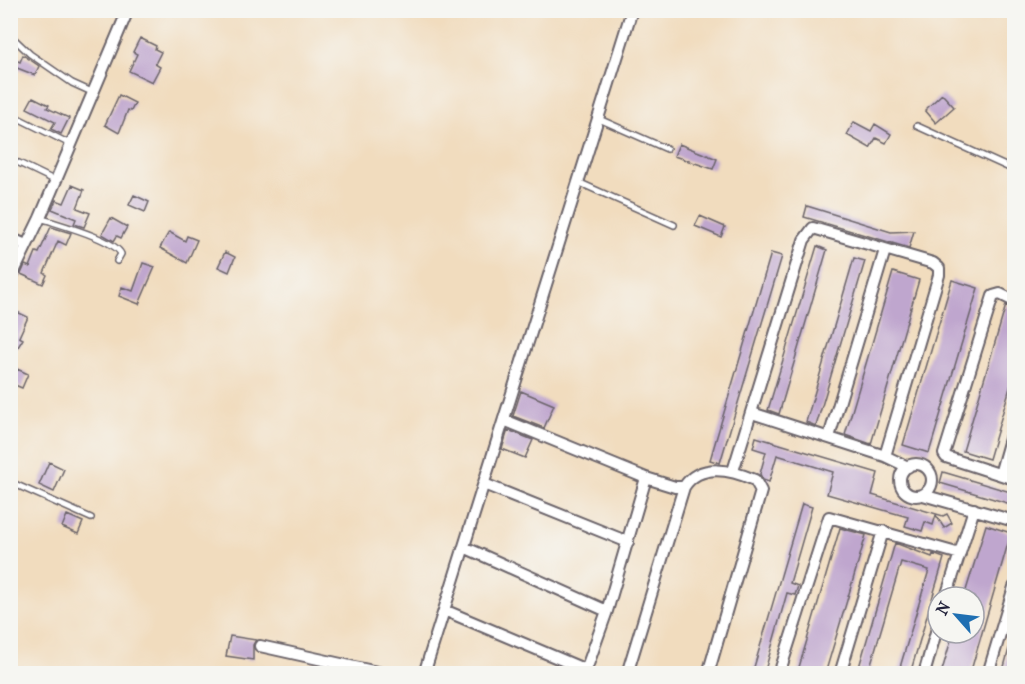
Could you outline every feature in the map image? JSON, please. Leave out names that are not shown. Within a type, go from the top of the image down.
[{"type":"street","points":[[10,280],[72,145],[128,10]]},
{"type":"street","points":[[424,674],[632,10]]},
{"type":"street","points":[[733,471],[809,231],[818,228],[933,263],[939,270],[885,456]]},
{"type":"street","points":[[10,238],[26,245]]},
{"type":"street","points":[[829,437],[885,250]]},
{"type":"street","points":[[1014,301],[1000,294],[993,296],[944,454],[946,458],[1014,479]]},
{"type":"street","points":[[752,413],[885,456],[908,467],[923,466],[930,473],[932,483],[923,495]]},
{"type":"street","points":[[504,420],[646,478],[675,487],[684,487]]},
{"type":"street","points":[[1000,474],[1014,425]]},
{"type":"street","points":[[908,467],[902,475],[902,486],[913,496],[923,495],[1014,521]]},
{"type":"street","points":[[627,674],[684,487],[690,478],[700,471],[733,471],[755,480],[761,491],[708,674]]},
{"type":"street","points":[[444,610],[590,672],[646,478]]},
{"type":"street","points":[[484,484],[628,542]]},
{"type":"street","points":[[950,585],[974,509]]},
{"type":"street","points":[[778,674],[827,519],[834,516],[960,554]]},
{"type":"street","points":[[840,674],[884,531]]},
{"type":"street","points":[[464,547],[607,611]]},
{"type":"street","points":[[988,674],[1014,587]]},
{"type":"street","points":[[924,674],[932,645]]},
{"type":"street","points":[[260,646],[386,674]]},
{"type":"lane","points":[[10,35],[30,54],[72,83],[94,93]]},
{"type":"lane","points":[[10,114],[72,145]]},
{"type":"lane","points":[[597,119],[667,149]]},
{"type":"lane","points":[[917,126],[1014,170]]},
{"type":"lane","points":[[19,163],[56,181]]},
{"type":"lane","points":[[578,182],[674,225]]},
{"type":"lane","points":[[40,218],[99,239],[119,249],[121,254],[117,261]]},
{"type":"lane","points":[[10,482],[91,518]]},
{"type":"building","points":[[140,38],[156,46],[155,49],[161,52],[155,64],[160,67],[152,82],[129,71],[137,54],[133,52]]},
{"type":"building","points":[[23,55],[39,66],[35,75],[17,68],[10,83],[10,64],[13,59],[20,62]]},
{"type":"building","points":[[942,94],[954,107],[936,123],[925,110]]},
{"type":"building","points":[[119,95],[135,103],[131,111],[128,110],[119,133],[105,125]]},
{"type":"building","points":[[33,97],[49,105],[47,108],[69,118],[61,134],[51,129],[55,122],[27,108]]},
{"type":"building","points":[[854,122],[871,131],[875,124],[891,134],[886,143],[876,138],[870,148],[847,135]]},
{"type":"building","points":[[679,144],[717,159],[713,169],[674,156]]},
{"type":"building","points":[[72,185],[84,190],[77,208],[90,213],[84,227],[74,224],[76,219],[52,209],[56,200],[64,203]]},
{"type":"building","points":[[134,195],[149,202],[145,212],[129,205]]},
{"type":"building","points":[[807,206],[891,232],[914,231],[909,248],[804,217]]},
{"type":"building","points":[[700,216],[725,227],[721,237],[695,226]]},
{"type":"building","points":[[111,218],[127,227],[121,238],[117,236],[114,241],[102,234]]},
{"type":"building","points":[[51,227],[71,233],[66,245],[58,241],[44,273],[47,275],[43,284],[21,274],[25,265],[30,267],[36,252],[39,253]]},
{"type":"building","points":[[169,232],[185,241],[187,236],[197,240],[187,263],[160,248]]},
{"type":"building","points":[[817,246],[827,250],[779,414],[768,410]]},
{"type":"building","points":[[225,252],[235,257],[229,272],[218,267]]},
{"type":"building","points":[[771,253],[782,256],[720,463],[710,460]]},
{"type":"building","points":[[854,258],[865,261],[816,426],[806,422]]},
{"type":"building","points":[[143,263],[155,267],[139,304],[119,296],[122,287],[133,291]]},
{"type":"building","points":[[893,272],[919,280],[871,444],[845,435]]},
{"type":"building","points":[[952,280],[978,288],[929,453],[903,445]]},
{"type":"building","points":[[1006,305],[1014,308],[1014,374],[989,459],[963,451]]},
{"type":"building","points":[[17,312],[28,317],[19,337],[23,339],[18,347],[10,343],[10,326]]},
{"type":"building","points":[[17,369],[28,374],[22,388],[10,383]]},
{"type":"building","points":[[521,391],[554,405],[544,428],[513,416]]},
{"type":"building","points":[[508,430],[533,440],[525,458],[502,449]]},
{"type":"building","points":[[756,437],[878,473],[872,495],[943,516],[947,514],[952,523],[944,528],[936,515],[933,525],[925,522],[922,531],[905,526],[908,517],[827,494],[833,472],[777,455],[769,482],[763,480],[760,474],[766,452],[753,448]]},
{"type":"building","points":[[49,462],[64,469],[54,492],[39,485]]},
{"type":"building","points":[[943,472],[1014,493],[1014,505],[940,483]]},
{"type":"building","points":[[802,504],[812,507],[790,583],[798,586],[795,595],[787,593],[764,674],[752,674]]},
{"type":"building","points":[[67,515],[83,522],[78,534],[62,527]]},
{"type":"building","points":[[986,525],[1011,533],[986,619],[986,585],[968,585]]},
{"type":"building","points":[[840,528],[866,535],[848,597],[825,674],[797,674]]},
{"type":"building","points":[[895,543],[932,557],[933,554],[944,558],[936,585],[926,585],[926,619],[910,674],[898,674],[929,570],[901,562],[868,674],[857,674]]},
{"type":"building","points":[[230,636],[256,640],[253,645],[253,660],[226,656]]},
{"type":"building","points":[[1012,638],[1014,638],[1014,674],[1002,674]]},
{"type":"building","points":[[949,645],[978,645],[970,674],[941,674]]}]
